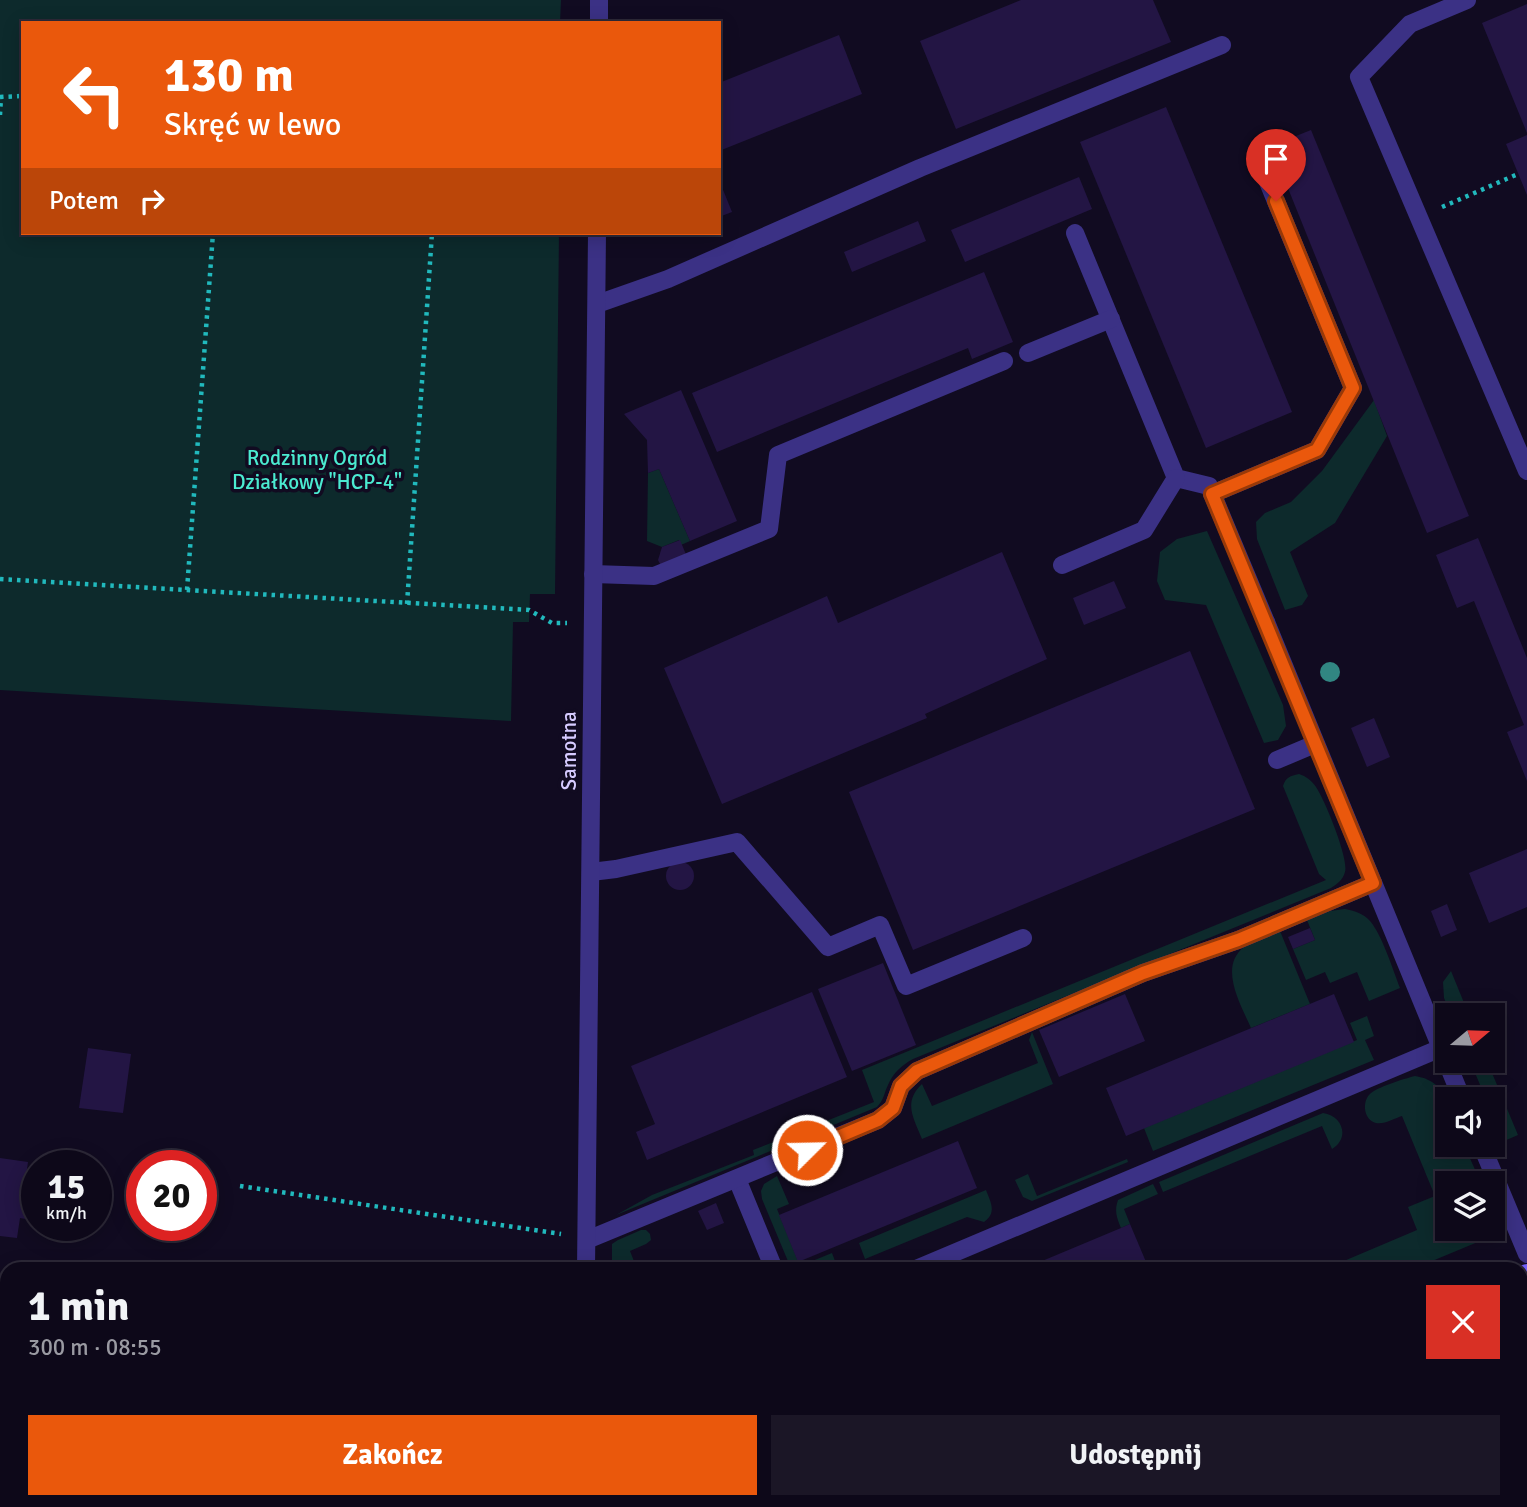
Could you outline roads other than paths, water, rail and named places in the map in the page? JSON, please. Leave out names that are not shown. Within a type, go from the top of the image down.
[{"type":"street","points":[[599,0],[599,21]]},
{"type":"street","points":[[1467,0],[1410,24],[1359,77],[1527,471]]},
{"type":"street","points":[[597,304],[668,279],[920,168],[1222,45]]},
{"type":"street","points":[[1212,494],[1317,450],[1353,388],[1266,177]]},
{"type":"street","points":[[1075,233],[1176,478]]},
{"type":"street","name":"Samotna","points":[[586,1262],[597,235]]},
{"type":"street","points":[[1028,353],[1111,319]]},
{"type":"street","points":[[593,574],[654,576],[769,529],[778,455],[1003,362]]},
{"type":"street","points":[[1176,478],[1209,486],[1435,1033]]},
{"type":"street","points":[[1062,565],[1144,530],[1176,478]]},
{"type":"street","points":[[1277,760],[1315,744]]},
{"type":"street","points":[[592,872],[737,842],[828,947],[880,925],[906,986],[1023,938]]},
{"type":"street","points":[[587,1240],[878,1120],[893,1108],[901,1086],[917,1071],[1143,973],[1238,940],[1373,883]]},
{"type":"street","points":[[933,1262],[1435,1051]]},
{"type":"street","points":[[1486,1157],[1527,1254]]},
{"type":"street","points":[[737,1179],[771,1262]]},
{"type":"park label","name":"Rodzinny Ogród Działkowy \"HCP-4\"","points":[[317,470]]}]
